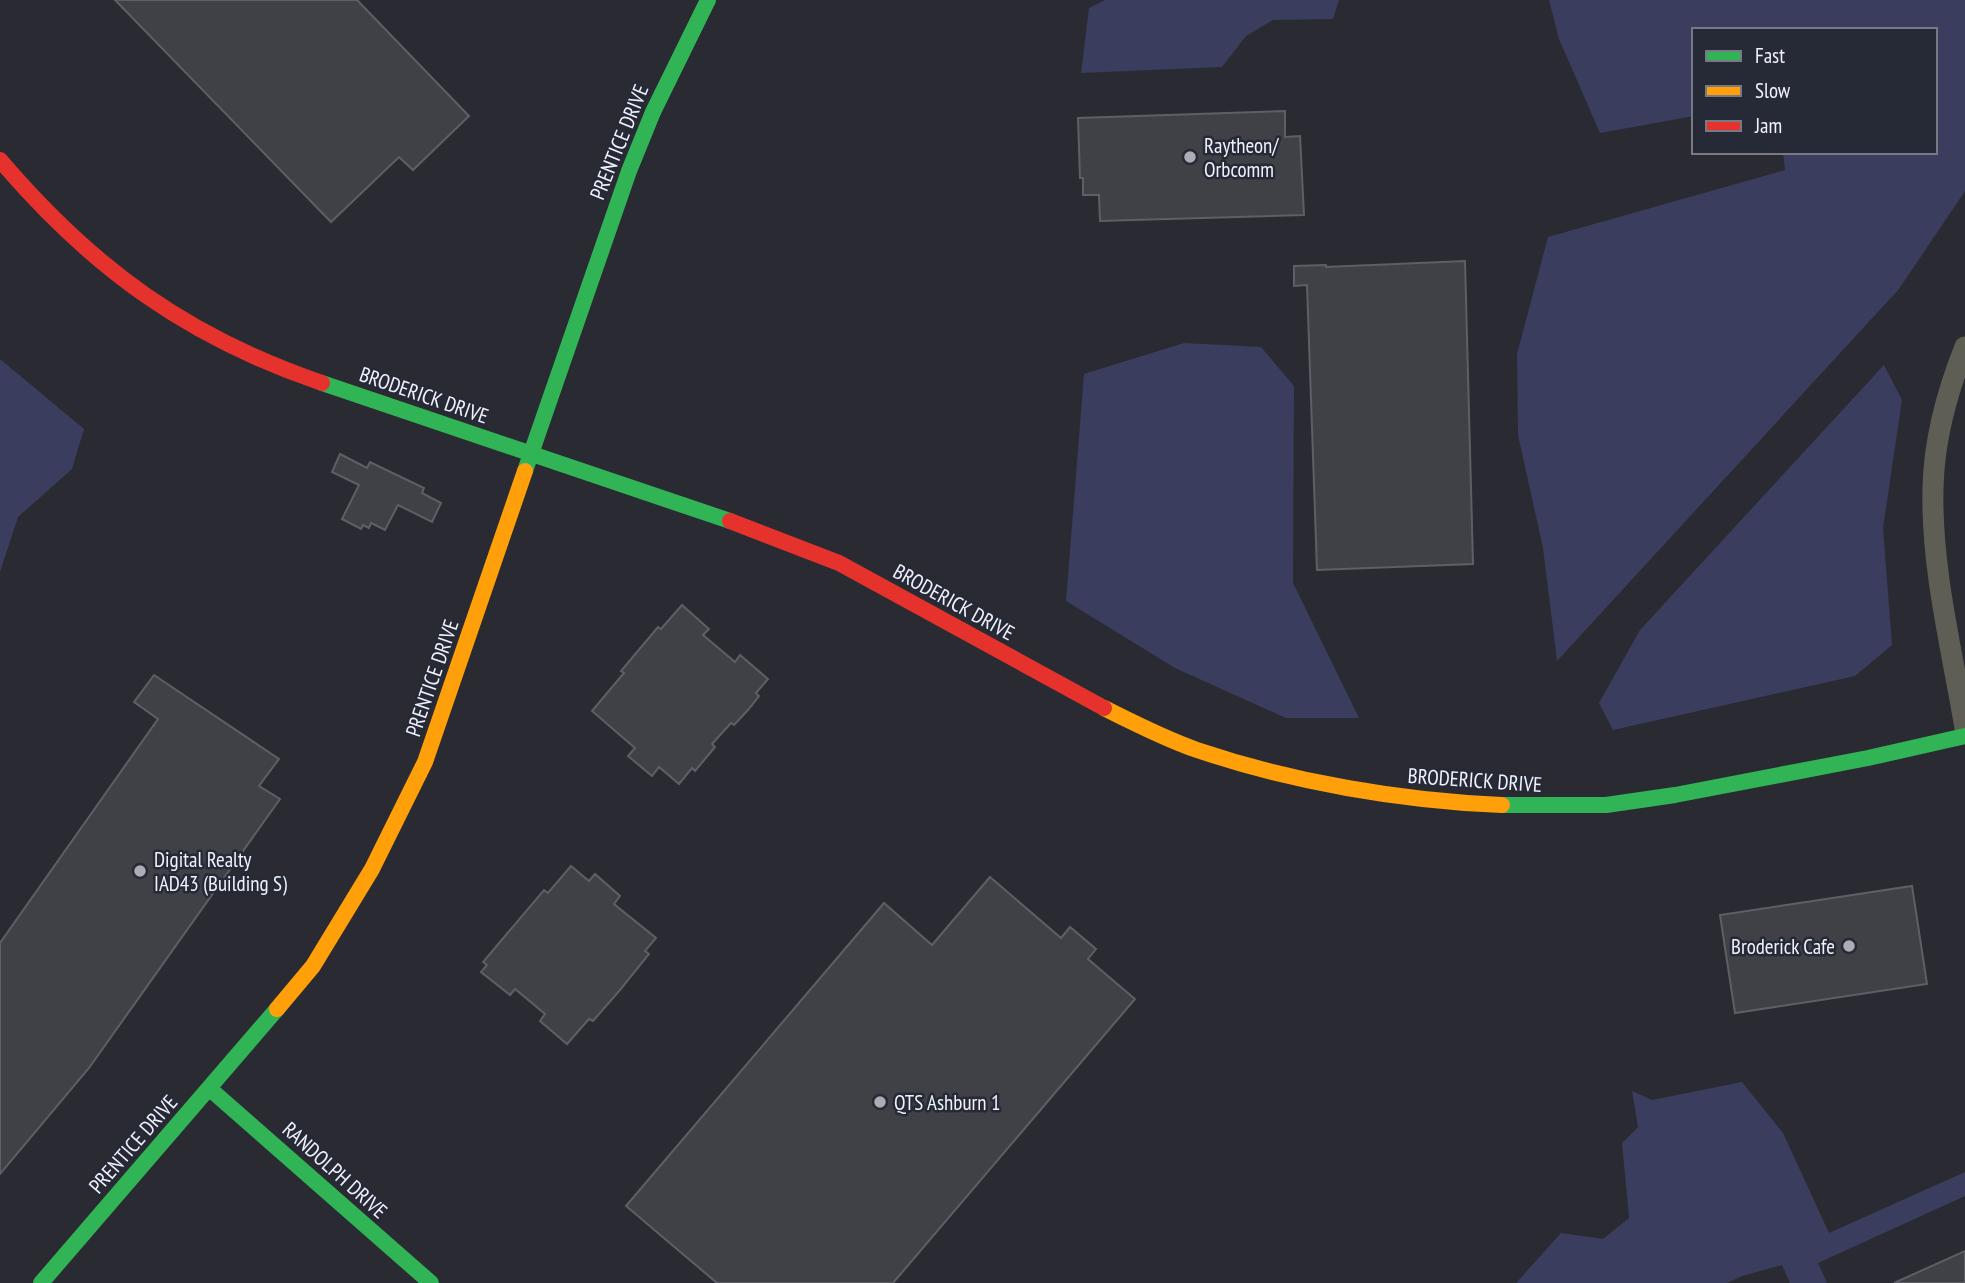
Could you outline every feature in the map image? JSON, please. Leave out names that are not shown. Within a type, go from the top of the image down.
[{"type":"street","name":"PRENTICE DRIVE","points":[[41,1283],[313,966],[372,869],[406,805],[425,762],[629,171],[653,111],[708,0]]},
{"type":"street","name":"BRODERICK DRIVE","points":[[0,160],[64,232],[111,273],[159,306],[236,350],[291,372],[732,520],[839,563],[1086,699],[1195,749],[1250,766],[1398,796],[1478,804],[1606,805],[1675,795],[1868,758],[1965,736]]},
{"type":"street","points":[[1965,347],[1951,381],[1942,416],[1933,488],[1937,558],[1965,728]]},
{"type":"street","name":"RANDOLPH DRIVE","points":[[210,1089],[430,1283]]},
{"type":"shaded area","points":[[1105,0],[1339,0],[1333,19],[1273,20],[1246,36],[1222,67],[1081,73],[1089,8]]},
{"type":"shaded area","points":[[1549,0],[1965,0],[1965,191],[1899,289],[1557,661],[1543,548],[1518,435],[1517,354],[1548,237],[1785,170],[1783,154],[1937,154],[1937,28],[1692,28],[1692,116],[1600,133],[1559,39]]},
{"type":"shaded area","points":[[1184,343],[1261,347],[1294,386],[1293,583],[1359,718],[1286,718],[1175,668],[1066,601],[1084,374]]},
{"type":"shaded area","points":[[0,359],[84,429],[72,469],[18,517],[0,572]]},
{"type":"shaded area","points":[[1884,365],[1902,400],[1883,528],[1892,645],[1855,676],[1613,730],[1599,703],[1640,630]]},
{"type":"shaded area","points":[[1742,1082],[1783,1133],[1829,1233],[1965,1172],[1965,1196],[1818,1263],[1827,1283],[1790,1283],[1782,1265],[1727,1283],[1516,1283],[1561,1233],[1603,1239],[1629,1218],[1622,1143],[1638,1127],[1632,1091],[1652,1100]]},
{"type":"building","points":[[115,0],[357,0],[469,116],[413,170],[399,157],[331,222]]},
{"type":"building","name":"Raytheon/ Orbcomm","points":[[1285,111],[1285,137],[1300,136],[1304,215],[1100,221],[1099,195],[1083,195],[1078,118]]},
{"type":"building","points":[[1465,261],[1473,564],[1317,570],[1307,285],[1294,286],[1294,266]]},
{"type":"building","points":[[340,454],[367,468],[370,462],[424,488],[422,493],[441,503],[432,522],[398,505],[385,530],[371,523],[369,528],[363,525],[361,529],[342,519],[359,485],[332,472]]},
{"type":"building","points":[[682,605],[709,629],[703,635],[735,662],[740,655],[768,679],[756,693],[759,696],[748,710],[734,725],[731,723],[712,744],[715,747],[695,771],[692,768],[679,784],[659,767],[652,776],[628,756],[635,748],[592,711],[658,627],[661,629]]},
{"type":"building","name":"Digital Realty IAD43 (Building S)","points":[[154,675],[279,759],[259,786],[280,799],[89,1068],[0,1174],[0,943],[158,719],[134,702]]},
{"type":"building","points":[[571,866],[589,881],[595,874],[620,896],[614,904],[656,938],[645,951],[649,954],[620,990],[593,1021],[589,1019],[567,1044],[540,1021],[545,1014],[515,989],[510,995],[481,972],[487,965],[483,962],[544,890],[548,893]]},
{"type":"building","name":"QTS Ashburn 1","points":[[990,877],[1061,938],[1070,927],[1096,949],[1088,959],[1135,999],[893,1283],[717,1283],[626,1206],[884,903],[932,945]]},
{"type":"building","points":[[1912,886],[1927,984],[1735,1013],[1720,915]]},
{"type":"building","points":[[1965,1251],[1965,1283],[1894,1283]]},
{"type":"traffic: fast","points":[[525,471],[629,171],[653,112],[708,0]]},
{"type":"traffic: fast","points":[[322,383],[730,521]]},
{"type":"traffic: fast","points":[[1502,805],[1606,805],[1675,795],[1868,758],[1965,736]]},
{"type":"traffic: fast","points":[[41,1283],[277,1009]]},
{"type":"traffic: fast","points":[[210,1089],[431,1283]]},
{"type":"traffic: slow","points":[[277,1009],[313,966],[372,869],[425,762],[525,471]]},
{"type":"traffic: slow","points":[[1104,708],[1185,746],[1271,772],[1386,794],[1502,805]]},
{"type":"traffic: jam","points":[[0,160],[70,234],[145,295],[228,344],[273,365],[322,383]]},
{"type":"traffic: jam","points":[[730,521],[839,563],[1104,708]]},
{"type":"place","name":"Raytheon/ Orbcomm","points":[[1190,157]]},
{"type":"place","name":"Digital Realty IAD43 (Building S)","points":[[140,871]]},
{"type":"place","name":"Broderick Cafe","points":[[1849,946]]},
{"type":"place","name":"QTS Ashburn 1","points":[[880,1102]]}]
